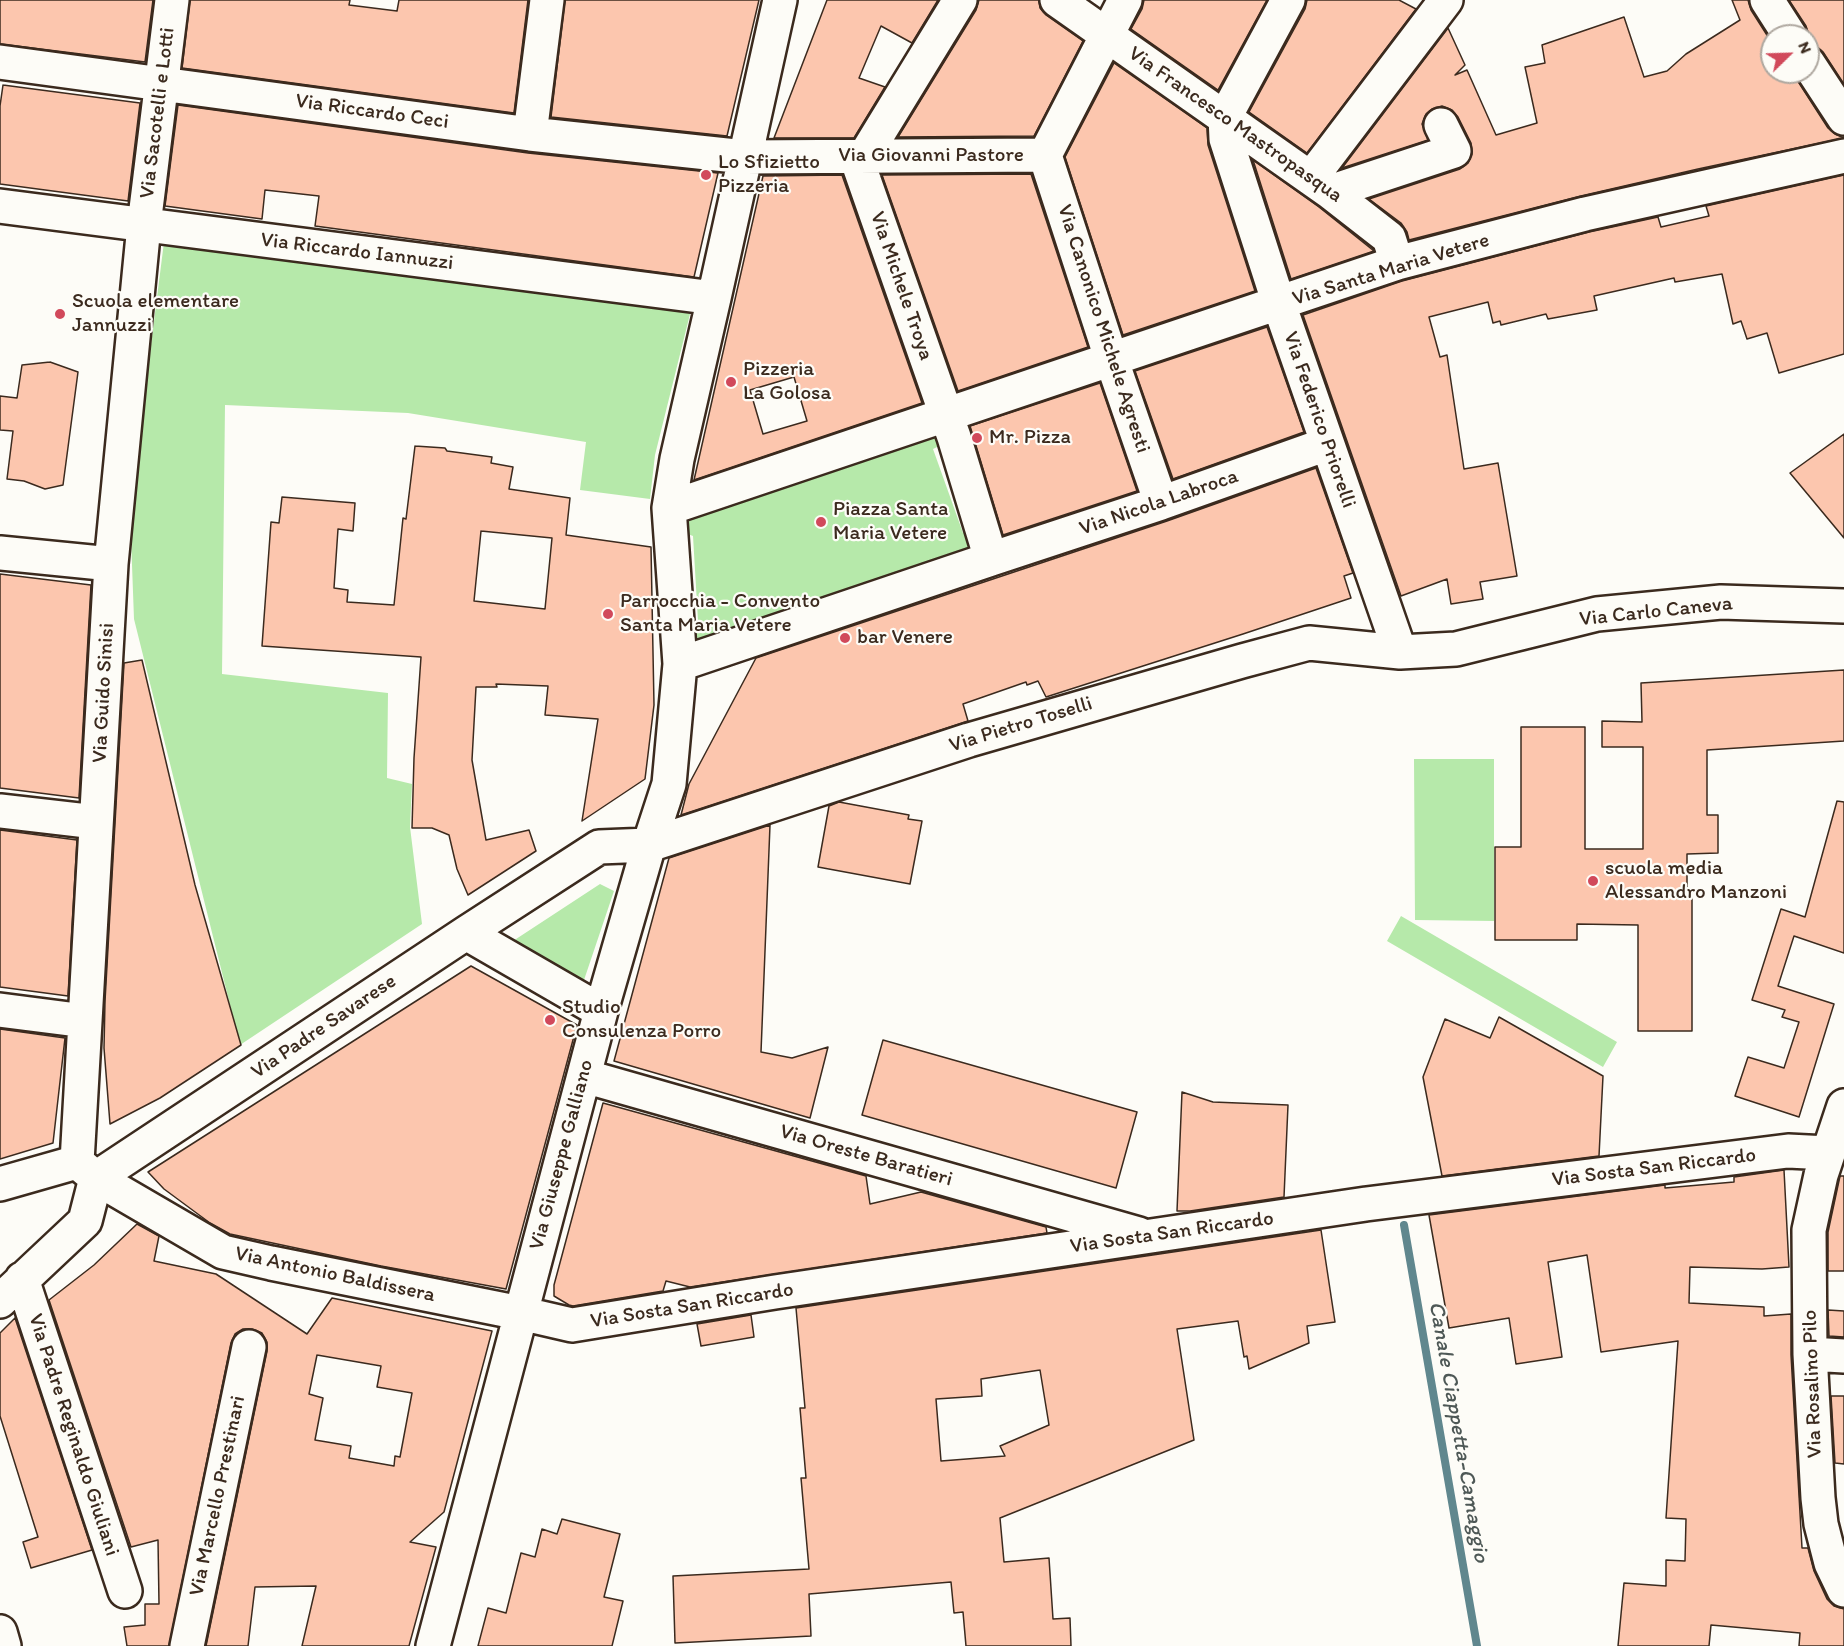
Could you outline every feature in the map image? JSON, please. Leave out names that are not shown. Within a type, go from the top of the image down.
[{"type":"street","name":"Via Sacotelli e Lotti","points":[[144,225],[172,0]]},
{"type":"street","points":[[530,134],[547,0]]},
{"type":"street","points":[[669,508],[946,415],[991,559],[680,664],[669,508],[677,459],[780,0]]},
{"type":"street","points":[[860,157],[960,0]]},
{"type":"street","name":"Via Francesco Mastropasqua","points":[[1058,0],[1321,185],[1389,238],[1397,263]]},
{"type":"street","points":[[1045,155],[1125,0]]},
{"type":"street","points":[[1225,117],[1288,0]]},
{"type":"street","points":[[1767,0],[1782,24]]},
{"type":"street","points":[[1321,185],[1436,3]]},
{"type":"street","name":"Via Riccardo Ceci","points":[[0,62],[530,134],[745,157]]},
{"type":"street","points":[[1820,81],[1844,118]]},
{"type":"street","name":"Via Federico Priorelli","points":[[1225,117],[1226,140],[1279,304],[1400,652]]},
{"type":"street","points":[[1321,185],[1454,151],[1441,125]]},
{"type":"street","name":"Via Giovanni Pastore","points":[[745,157],[1045,155]]},
{"type":"street","name":"Via Canonico Michele Agresti","points":[[1045,155],[1161,503]]},
{"type":"street","name":"Via Santa Maria Vetere","points":[[946,415],[1397,263],[1585,214],[1844,156]]},
{"type":"street","name":"Via Michele Troya","points":[[860,157],[946,415]]},
{"type":"street","name":"Via Riccardo Iannuzzi","points":[[0,206],[714,298]]},
{"type":"street","name":"Via Guido Sinisi","points":[[11,1290],[85,1221],[87,1170],[85,1021],[111,564],[144,225]]},
{"type":"street","name":"Via Nicola Labroca","points":[[991,559],[1161,503],[1327,444]]},
{"type":"street","points":[[0,553],[111,564]]},
{"type":"street","name":"Via Carlo Caneva","points":[[1400,652],[1456,649],[1609,613],[1721,602],[1844,606]]},
{"type":"street","name":"Via Pietro Toselli","points":[[649,845],[969,740],[1309,643],[1400,652]]},
{"type":"street","name":"Via Giuseppe Galliano","points":[[433,1646],[601,1011],[669,784],[680,664]]},
{"type":"street","points":[[0,811],[96,822]]},
{"type":"street","name":"Via Padre Savarese","points":[[0,1184],[87,1170],[599,847],[649,845]]},
{"type":"street","points":[[466,933],[601,1011]]},
{"type":"street","points":[[0,1010],[85,1021]]},
{"type":"street","name":"Via Oreste Baratieri","points":[[584,1076],[1149,1236]]},
{"type":"street","name":"Via Rosalino Pilo","points":[[1844,1106],[1831,1168],[1809,1230],[1810,1354],[1821,1524],[1831,1563],[1844,1590]]},
{"type":"street","name":"Via Sosta San Riccardo","points":[[520,1313],[572,1325],[1149,1236],[1407,1199],[1788,1151],[1831,1168]]},
{"type":"street","name":"Via Antonio Baldissera","points":[[87,1170],[223,1252],[520,1313]]},
{"type":"street","name":"Via Padre Reginaldo Giuliani","points":[[11,1290],[125,1591]]},
{"type":"street","name":"Via Marcello Prestinari","points":[[187,1646],[249,1347]]},
{"type":"street","points":[[1810,1354],[1844,1356]]},
{"type":"street","points":[[0,1632],[4,1646]]},
{"type":"green space","points":[[164,242],[691,310],[655,455],[650,499],[580,490],[586,442],[408,413],[225,405],[222,674],[388,693],[387,778],[412,784],[410,827],[422,924],[240,1045],[134,619],[130,511]]},
{"type":"green space","points":[[936,432],[941,445],[933,449],[963,533],[972,531],[973,550],[692,643],[688,625],[698,621],[693,536],[685,533],[684,518]]},
{"type":"green space","points":[[1414,759],[1494,759],[1494,921],[1415,920]]},
{"type":"green space","points":[[600,884],[614,891],[584,980],[513,941]]},
{"type":"green space","points":[[1401,916],[1617,1042],[1603,1067],[1387,941]]},
{"type":"building","points":[[0,0],[153,0],[145,62],[0,44]]},
{"type":"building","points":[[190,0],[350,0],[349,5],[397,11],[399,0],[528,0],[514,113],[182,68]]},
{"type":"building","points":[[565,0],[759,0],[727,136],[551,117]]},
{"type":"building","points":[[827,0],[938,0],[912,43],[881,26],[859,78],[885,87],[854,138],[774,138]]},
{"type":"building","points":[[979,0],[1039,0],[1040,8],[1046,15],[1083,41],[1034,136],[898,137],[976,10]]},
{"type":"building","points":[[1144,0],[1267,0],[1218,90],[1131,29],[1142,9]]},
{"type":"building","points":[[1307,0],[1399,0],[1416,9],[1307,153],[1249,112],[1305,9]]},
{"type":"building","points":[[1732,0],[1748,0],[1760,24],[1760,84],[1800,84],[1828,128],[1844,138],[1581,196],[1409,240],[1401,223],[1369,199],[1460,169],[1468,163],[1472,154],[1471,143],[1452,110],[1442,106],[1426,114],[1422,124],[1428,140],[1342,168],[1448,28],[1465,65],[1455,75],[1467,70],[1496,135],[1537,123],[1525,67],[1545,63],[1542,45],[1624,17],[1644,77],[1667,71],[1686,54],[1740,20]]},
{"type":"building","points":[[1789,0],[1844,0],[1844,84],[1820,50],[1820,24],[1805,24]]},
{"type":"building","points":[[1114,63],[1207,128],[1208,145],[1255,291],[1123,335],[1065,157]]},
{"type":"building","points":[[3,85],[140,103],[128,201],[0,184],[0,106]]},
{"type":"building","points":[[178,105],[528,153],[718,173],[694,277],[315,226],[319,196],[265,190],[262,219],[165,206]]},
{"type":"building","points":[[1253,160],[1319,207],[1374,251],[1291,279]]},
{"type":"building","points":[[1031,174],[1088,347],[958,391],[882,175]]},
{"type":"building","points":[[842,175],[922,403],[694,480],[763,176]],"holes":[[[794,377],[807,421],[763,434],[750,390]]]},
{"type":"building","points":[[1844,175],[1844,354],[1779,373],[1767,333],[1747,339],[1741,321],[1733,324],[1722,274],[1675,282],[1674,278],[1594,296],[1597,310],[1548,319],[1546,314],[1501,325],[1500,321],[1493,323],[1488,302],[1429,317],[1440,357],[1447,355],[1464,469],[1498,463],[1517,576],[1480,582],[1483,599],[1451,604],[1447,579],[1401,596],[1303,315],[1402,281],[1589,232],[1658,217],[1661,227],[1709,216],[1706,206]]},
{"type":"building","points":[[1267,327],[1304,432],[1173,479],[1135,371]]},
{"type":"building","points":[[50,362],[78,372],[63,485],[45,489],[24,481],[7,479],[13,431],[0,430],[0,396],[17,398],[22,365]]},
{"type":"building","points":[[1100,383],[1137,491],[1003,535],[970,426]]},
{"type":"building","points":[[1844,434],[1844,538],[1790,473]]},
{"type":"building","points":[[415,446],[445,448],[447,451],[492,457],[491,463],[513,467],[509,489],[570,498],[566,535],[651,547],[654,705],[645,779],[582,821],[598,719],[545,715],[548,686],[496,684],[497,687],[476,687],[472,760],[486,840],[529,830],[536,851],[468,895],[457,869],[449,835],[432,828],[412,828],[421,657],[262,646],[271,522],[279,523],[282,497],[355,503],[353,531],[338,529],[334,588],[348,590],[347,602],[394,605],[403,518],[406,519]],"holes":[[[481,531],[552,538],[545,609],[474,601]]]},
{"type":"building","points":[[1316,468],[1353,573],[1344,576],[1351,598],[1046,697],[1038,681],[1027,685],[1026,682],[963,704],[968,721],[681,815],[689,784],[756,658],[1167,521]]},
{"type":"building","points":[[0,574],[91,585],[79,798],[0,788]]},
{"type":"building","points":[[142,660],[195,885],[241,1045],[160,1098],[110,1124],[104,1048],[105,1001],[124,663]]},
{"type":"building","points":[[1844,670],[1844,741],[1707,750],[1707,815],[1718,815],[1718,853],[1687,854],[1687,895],[1692,895],[1692,1031],[1638,1031],[1638,925],[1577,924],[1577,940],[1495,940],[1495,847],[1521,847],[1521,727],[1585,727],[1585,849],[1643,849],[1643,747],[1602,747],[1602,721],[1642,722],[1641,683]]},
{"type":"building","points":[[1837,801],[1844,802],[1844,953],[1794,936],[1778,986],[1834,1004],[1799,1117],[1735,1096],[1748,1057],[1784,1068],[1799,1022],[1782,1017],[1785,1010],[1752,1000],[1781,909],[1805,917]]},
{"type":"building","points":[[839,802],[909,815],[908,819],[922,821],[910,884],[818,867],[829,806]]},
{"type":"building","points":[[770,825],[761,1052],[792,1058],[828,1047],[810,1118],[614,1061],[669,858]]},
{"type":"building","points":[[0,830],[77,840],[68,996],[0,987]]},
{"type":"building","points":[[471,966],[577,1025],[506,1289],[381,1266],[230,1234],[210,1223],[164,1189],[148,1172]]},
{"type":"building","points":[[1499,1017],[1603,1076],[1599,1156],[1442,1176],[1423,1077],[1445,1019],[1490,1038]]},
{"type":"building","points":[[0,1029],[65,1038],[53,1143],[0,1159]]},
{"type":"building","points":[[883,1040],[1137,1112],[1116,1188],[862,1115]]},
{"type":"building","points":[[1182,1092],[1213,1102],[1288,1105],[1284,1197],[1177,1211]]},
{"type":"building","points":[[603,1103],[866,1176],[870,1204],[921,1192],[1046,1227],[1047,1233],[690,1287],[666,1281],[663,1291],[569,1305],[554,1296],[554,1285]]},
{"type":"building","points":[[1784,1170],[1789,1267],[1762,1269],[1690,1267],[1689,1303],[1764,1307],[1764,1316],[1791,1314],[1791,1355],[1802,1548],[1808,1548],[1814,1571],[1827,1599],[1834,1606],[1844,1609],[1844,1646],[1799,1646],[1800,1633],[1711,1625],[1709,1646],[1618,1646],[1624,1583],[1666,1586],[1666,1560],[1685,1561],[1686,1519],[1666,1518],[1678,1341],[1601,1352],[1587,1255],[1548,1262],[1562,1357],[1516,1364],[1509,1318],[1449,1328],[1429,1215],[1665,1185],[1665,1188],[1734,1182],[1734,1177]]},
{"type":"building","points":[[1840,1176],[1844,1176],[1844,1271],[1828,1271],[1828,1232]]},
{"type":"building","points":[[137,1224],[159,1236],[154,1261],[216,1274],[307,1334],[332,1298],[492,1331],[444,1512],[410,1542],[436,1547],[409,1646],[302,1646],[316,1586],[255,1587],[248,1646],[206,1646],[267,1351],[267,1342],[262,1333],[252,1329],[243,1329],[235,1334],[231,1343],[169,1646],[127,1646],[124,1627],[145,1625],[145,1604],[159,1604],[158,1540],[131,1547],[49,1300],[94,1265]],"holes":[[[317,1355],[381,1366],[377,1387],[412,1393],[400,1457],[395,1456],[394,1466],[349,1458],[351,1446],[315,1440],[323,1398],[309,1394]]]},
{"type":"building","points":[[1321,1230],[1335,1322],[1307,1326],[1309,1343],[1249,1369],[1247,1356],[1244,1357],[1238,1321],[1177,1329],[1194,1440],[1000,1518],[1004,1562],[1049,1558],[1053,1619],[1070,1618],[1071,1646],[966,1646],[963,1612],[954,1613],[951,1582],[809,1594],[811,1636],[675,1643],[673,1576],[809,1569],[801,1478],[806,1478],[800,1408],[805,1408],[796,1308]],"holes":[[[1040,1370],[1049,1425],[1000,1446],[1005,1456],[941,1461],[936,1399],[982,1396],[981,1379]]]},
{"type":"building","points":[[1828,1310],[1844,1311],[1844,1337],[1829,1336]]},
{"type":"building","points":[[751,1315],[754,1337],[701,1346],[697,1324]]},
{"type":"building","points":[[15,1318],[92,1550],[31,1568],[23,1542],[38,1537],[0,1416],[0,1333]]},
{"type":"building","points":[[1831,1396],[1844,1396],[1844,1464],[1835,1463]]},
{"type":"building","points":[[562,1519],[620,1534],[604,1597],[623,1601],[612,1646],[478,1646],[488,1608],[506,1613],[521,1553],[535,1557],[542,1529],[557,1534]]},
{"type":"waterway","name":"Canale Ciappetta-Camaggio","points":[[1404,1225],[1477,1646]]},
{"type":"place","name":"Lo Sfizietto Pizzeria","points":[[706,175]]},
{"type":"place","name":"Scuola elementare Jannuzzi","points":[[60,314]]},
{"type":"place","name":"Pizzeria La Golosa","points":[[731,382]]},
{"type":"place","name":"Mr. Pizza","points":[[977,438]]},
{"type":"place","name":"Piazza Santa Maria Vetere","points":[[821,522]]},
{"type":"place","name":"Parrocchia - Convento Santa Maria Vetere","points":[[608,614]]},
{"type":"place","name":"bar Venere","points":[[845,638]]},
{"type":"place","name":"scuola media Alessandro Manzoni","points":[[1593,881]]},
{"type":"place","name":"Studio Consulenza Porro","points":[[550,1020]]}]
